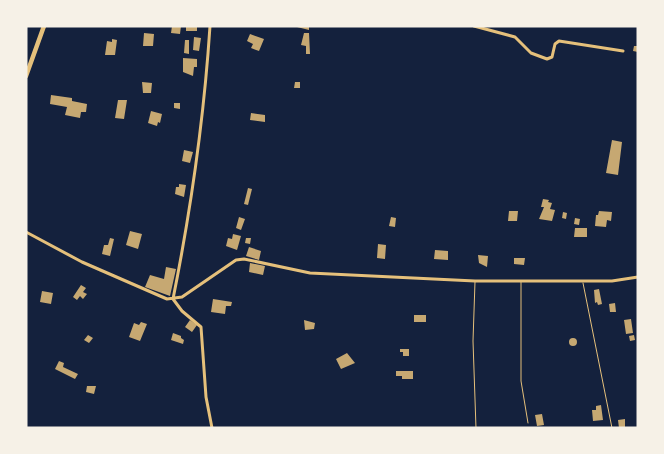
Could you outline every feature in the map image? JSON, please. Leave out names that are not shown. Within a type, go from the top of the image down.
[{"type":"main road","points":[[26,76],[44,26]]},
{"type":"street","points":[[210,26],[200,140],[186,236],[173,299],[182,311],[202,327],[206,397],[212,428]]},
{"type":"street","points":[[474,26],[515,37],[531,53],[547,59],[552,57],[555,44],[559,41],[623,51]]},
{"type":"street","points":[[26,232],[90,266],[155,296],[173,299],[182,297],[236,260],[244,259],[310,273],[475,281],[612,281],[638,278]]},
{"type":"lane","points":[[521,280],[521,381],[528,423]]},
{"type":"lane","points":[[583,280],[612,428]]},
{"type":"lane","points":[[475,281],[473,341],[476,428]]},
{"type":"building","points":[[172,26],[181,26],[180,34],[171,33]]},
{"type":"building","points":[[186,26],[197,26],[197,31],[186,31]]},
{"type":"building","points":[[309,26],[309,30],[297,27]]},
{"type":"building","points":[[144,33],[154,34],[153,46],[143,46]]},
{"type":"building","points":[[304,33],[309,33],[310,54],[306,54],[306,46],[301,45]]},
{"type":"building","points":[[250,34],[264,39],[259,51],[251,48],[253,44],[247,41]]},
{"type":"building","points":[[194,37],[201,38],[199,51],[193,50]]},
{"type":"building","points":[[112,39],[117,40],[115,55],[105,55],[107,41],[112,42]]},
{"type":"building","points":[[185,40],[189,40],[189,54],[184,53]]},
{"type":"building","points":[[634,46],[638,46],[638,52],[633,51]]},
{"type":"building","points":[[183,58],[197,59],[197,67],[194,67],[193,76],[183,72]]},
{"type":"building","points":[[142,82],[152,83],[151,93],[143,93]]},
{"type":"building","points":[[295,82],[300,82],[300,88],[294,88]]},
{"type":"building","points":[[51,95],[72,98],[72,101],[87,104],[86,112],[81,112],[80,118],[65,115],[67,107],[50,104]]},
{"type":"building","points":[[118,100],[127,100],[124,119],[115,118]]},
{"type":"building","points":[[174,103],[180,103],[180,109],[174,108]]},
{"type":"building","points":[[151,111],[162,114],[160,123],[158,122],[157,126],[148,123]]},
{"type":"building","points":[[251,113],[265,115],[265,122],[250,120]]},
{"type":"building","points":[[612,140],[622,142],[618,175],[606,173]]},
{"type":"building","points":[[184,150],[193,152],[190,163],[182,161]]},
{"type":"building","points":[[179,184],[186,185],[184,197],[175,194],[176,187],[179,187]]},
{"type":"building","points":[[248,188],[252,189],[248,205],[244,204]]},
{"type":"building","points":[[543,199],[549,200],[548,202],[552,203],[550,209],[555,210],[552,221],[539,219],[544,207],[541,207]]},
{"type":"building","points":[[509,211],[518,211],[517,221],[508,221]]},
{"type":"building","points":[[599,211],[612,212],[611,221],[607,220],[606,227],[595,226],[596,215],[598,215]]},
{"type":"building","points":[[563,212],[567,213],[566,219],[562,218]]},
{"type":"building","points":[[239,217],[245,219],[241,230],[236,228]]},
{"type":"building","points":[[391,217],[396,218],[395,227],[389,226]]},
{"type":"building","points":[[575,218],[580,219],[579,225],[574,224]]},
{"type":"building","points":[[575,228],[587,228],[587,237],[574,237]]},
{"type":"building","points":[[130,231],[142,234],[138,249],[126,245]]},
{"type":"building","points":[[233,234],[241,236],[237,250],[226,246],[228,238],[232,239]]},
{"type":"building","points":[[110,238],[114,239],[110,256],[102,254],[104,245],[108,245]]},
{"type":"building","points":[[246,238],[251,238],[250,244],[245,243]]},
{"type":"building","points":[[378,244],[386,245],[385,259],[377,258]]},
{"type":"building","points":[[249,247],[261,251],[259,260],[246,256]]},
{"type":"building","points":[[435,250],[448,251],[448,260],[434,259]]},
{"type":"building","points":[[478,255],[488,256],[487,267],[479,263]]},
{"type":"building","points":[[514,258],[525,258],[524,265],[514,264]]},
{"type":"building","points":[[250,263],[265,266],[263,275],[249,272]]},
{"type":"building","points":[[166,267],[176,269],[170,296],[145,287],[150,275],[164,279]]},
{"type":"building","points":[[81,285],[86,288],[83,292],[87,294],[83,299],[80,296],[77,300],[73,297]]},
{"type":"building","points":[[599,289],[602,304],[598,305],[597,302],[595,303],[594,290]]},
{"type":"building","points":[[42,291],[53,293],[51,304],[40,302]]},
{"type":"building","points":[[213,299],[232,302],[231,306],[226,306],[225,314],[211,312]]},
{"type":"building","points":[[615,303],[616,312],[610,312],[609,304]]},
{"type":"building","points":[[414,315],[426,315],[426,322],[414,322]]},
{"type":"building","points":[[631,319],[633,333],[626,334],[624,320]]},
{"type":"building","points":[[190,320],[197,325],[192,332],[185,327]]},
{"type":"building","points":[[304,320],[315,323],[314,329],[305,330]]},
{"type":"building","points":[[141,322],[147,324],[140,341],[129,337],[134,323],[139,325]]},
{"type":"building","points":[[173,333],[181,336],[184,340],[183,344],[171,340]]},
{"type":"building","points":[[88,335],[93,338],[89,343],[84,340]]},
{"type":"building","points":[[634,335],[635,340],[630,341],[629,336]]},
{"type":"building","points":[[573,338],[577,342],[573,346],[569,342]]},
{"type":"building","points":[[400,349],[409,349],[409,356],[403,356],[403,352],[400,352]]},
{"type":"building","points":[[347,353],[355,363],[341,369],[336,359]]},
{"type":"building","points":[[59,361],[64,363],[63,367],[78,374],[75,379],[55,369]]},
{"type":"building","points":[[396,371],[413,371],[413,379],[402,379],[402,376],[396,376]]},
{"type":"building","points":[[87,386],[96,386],[94,394],[86,392]]},
{"type":"building","points":[[601,405],[603,420],[593,421],[592,410],[596,410],[596,406]]},
{"type":"building","points":[[542,414],[544,425],[537,426],[535,415]]},
{"type":"building","points":[[625,419],[625,428],[619,428],[618,420]]}]
